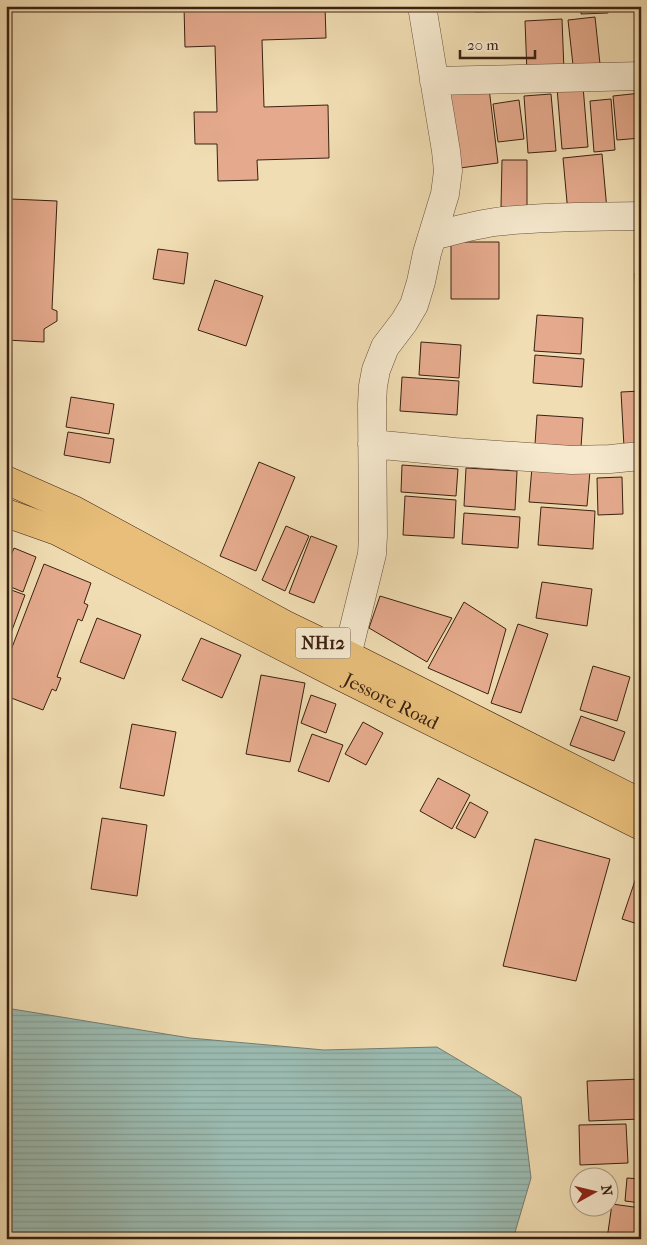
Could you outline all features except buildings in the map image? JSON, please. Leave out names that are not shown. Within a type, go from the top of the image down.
[{"type":"highway","name":"NH12","points":[[6,480],[74,510],[284,624],[344,666],[641,803]]},
{"type":"highway","name":"Jessore Road","points":[[6,513],[57,531],[344,666],[641,826]]},
{"type":"street","points":[[344,666],[372,554],[372,404],[376,370],[385,347],[414,305],[445,194],[448,171],[422,6]]},
{"type":"street","points":[[434,81],[641,76]]},
{"type":"street","points":[[432,236],[497,222],[546,218],[641,216]]},
{"type":"street","points":[[372,444],[572,460],[641,456]]},
{"type":"water","points":[[6,1008],[190,1038],[324,1050],[437,1047],[521,1097],[531,1178],[513,1239],[6,1239]]}]
